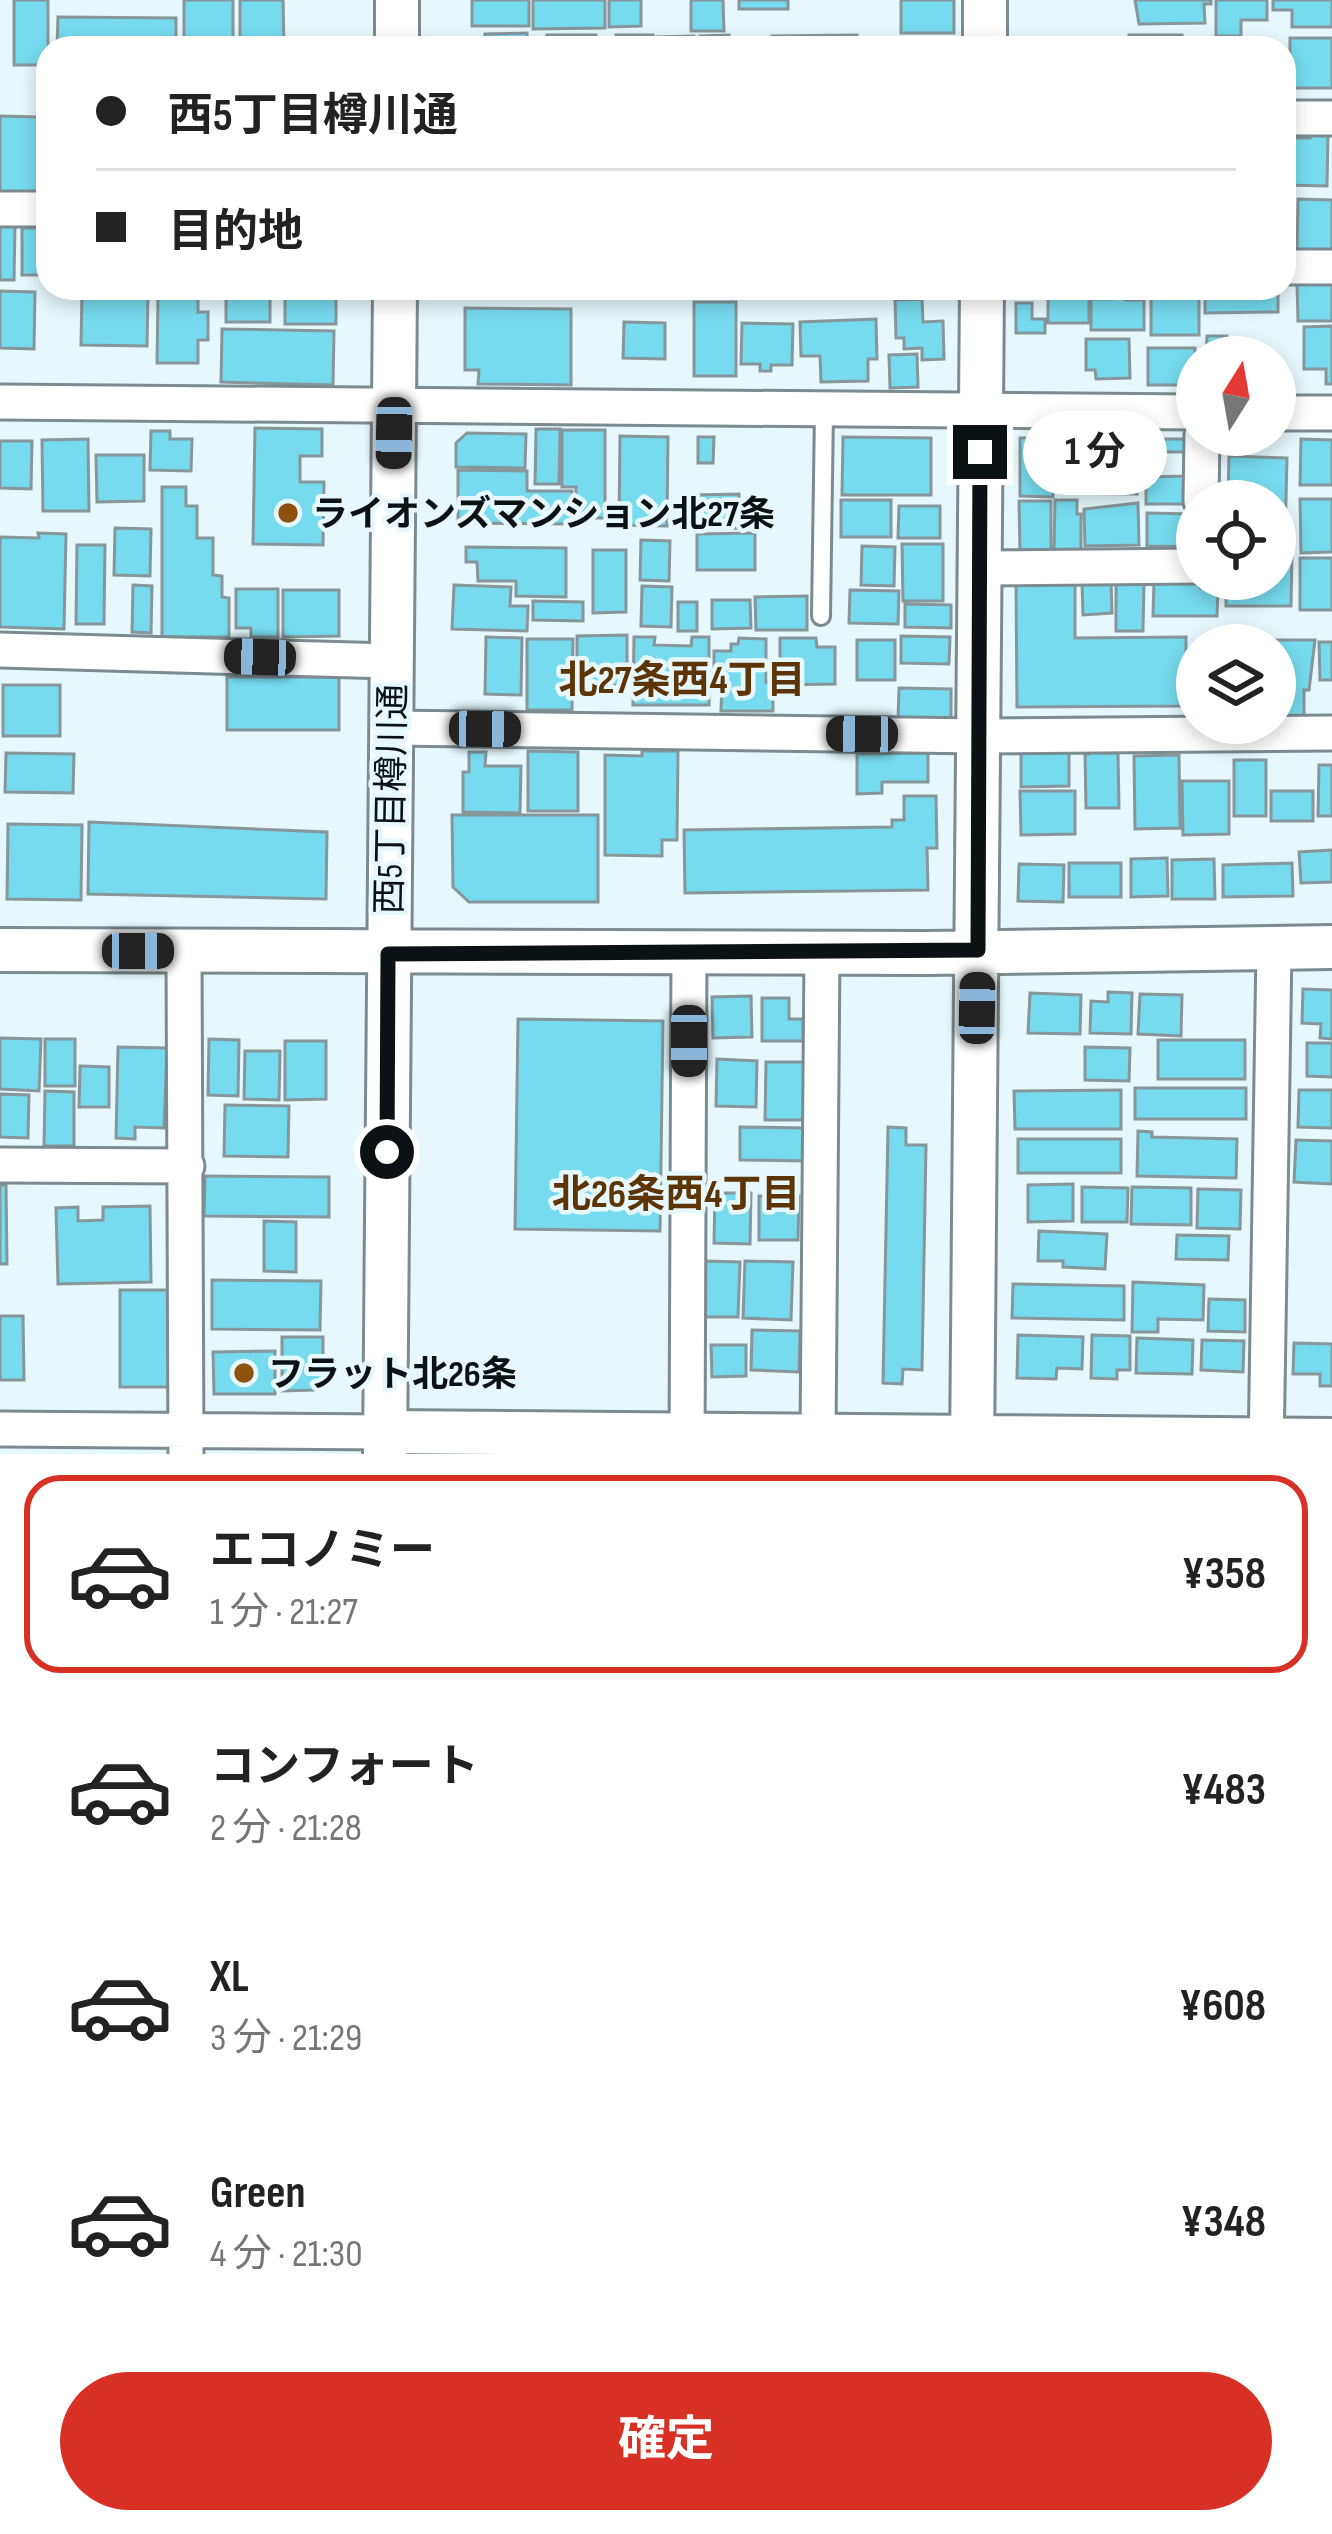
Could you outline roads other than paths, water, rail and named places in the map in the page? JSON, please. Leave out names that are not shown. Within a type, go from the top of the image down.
[{"type":"street","points":[[397,36],[398,0]]},
{"type":"street","points":[[985,0],[985,36]]},
{"type":"street","points":[[1296,118],[1332,118]]},
{"type":"street","points":[[0,209],[36,209]]},
{"type":"street","points":[[1296,267],[1332,267]]},
{"type":"street","name":"西5丁目樽川通","points":[[385,1443],[395,300]]},
{"type":"street","points":[[972,1446],[982,300]]},
{"type":"street","points":[[0,403],[1176,412]]},
{"type":"street","points":[[1296,413],[1332,413]]},
{"type":"street","points":[[980,568],[1176,566]]},
{"type":"street","points":[[0,650],[391,661]]},
{"type":"street","points":[[391,728],[979,736],[1332,733]]},
{"type":"street","points":[[0,950],[388,954],[1332,947]]},
{"type":"street","points":[[1266,1447],[1274,948]]},
{"type":"street","points":[[687,1444],[689,951]]},
{"type":"street","points":[[184,952],[186,1442]]},
{"type":"street","points":[[818,1436],[822,953]]},
{"type":"street","points":[[0,1165],[187,1166]]},
{"type":"street","points":[[0,1429],[186,1442],[687,1444],[818,1436],[972,1446],[1266,1447],[1332,1440]]},
{"type":"lane","points":[[820,616],[824,411]]},
{"type":"place","name":"ライオンズマンション北27条","points":[[288,513]]},
{"type":"place","name":"フラット北26条","points":[[244,1373]]},
{"type":"district","name":"北27条西4丁目","points":[[682,679]]},
{"type":"district","name":"北26条西4丁目","points":[[676,1193]]}]
